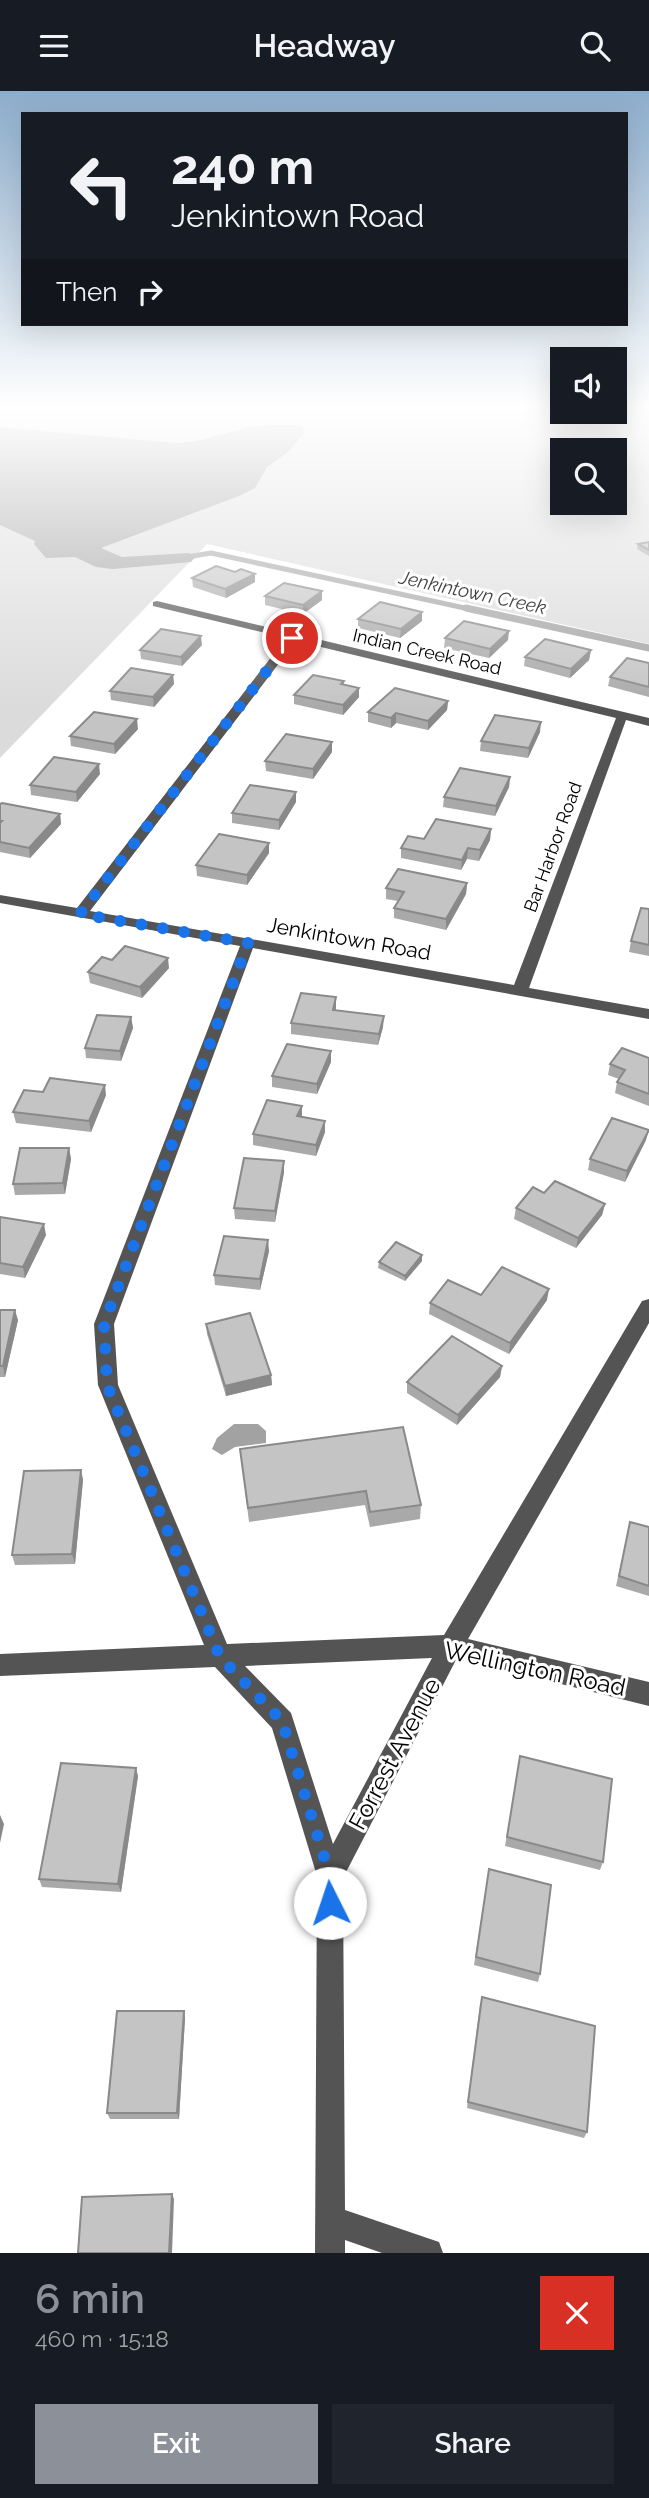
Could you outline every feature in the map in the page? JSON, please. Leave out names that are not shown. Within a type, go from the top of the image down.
[{"type":"street","name":"Indian Creek Road","points":[[157,604],[649,722]]},
{"type":"street","points":[[80,914],[292,638]]},
{"type":"street","name":"Bar Harbor Road","points":[[520,991],[622,716]]},
{"type":"street","name":"Jenkintown Road","points":[[0,899],[649,1014]]},
{"type":"street","points":[[248,943],[104,1324],[107,1385],[220,1657],[282,1721],[330,1876]]},
{"type":"street","name":"Forrest Avenue","points":[[330,2253],[330,1876],[451,1646],[649,1306]]},
{"type":"street","name":"Wellington Road","points":[[0,1665],[451,1646],[649,1694]]},
{"type":"street","points":[[330,2220],[428,2253]]},
{"type":"shaded area","points":[[0,510],[550,510],[550,515],[627,515],[627,510],[649,510],[649,644],[207,544],[0,758]]},
{"type":"shaded area","points":[[0,510],[202,510],[101,548],[122,557],[188,553],[196,556],[191,562],[113,569],[96,567],[75,557],[46,558],[34,544],[35,541],[0,525]]},
{"type":"shaded area","points":[[234,1424],[258,1424],[266,1431],[266,1443],[235,1447],[222,1455],[212,1449],[217,1438]]},
{"type":"building","points":[[649,542],[649,550],[638,544]]},
{"type":"building","points":[[216,566],[255,574],[225,589],[192,578]]},
{"type":"building","points":[[284,583],[322,591],[303,605],[265,596]]},
{"type":"building","points":[[380,602],[422,612],[401,629],[358,619]]},
{"type":"building","points":[[464,621],[509,631],[490,649],[445,638]]},
{"type":"building","points":[[161,629],[201,636],[181,657],[140,650]]},
{"type":"building","points":[[545,639],[591,650],[571,669],[525,657]]},
{"type":"building","points":[[627,658],[649,663],[649,687],[610,677]]},
{"type":"building","points":[[131,668],[173,675],[153,697],[110,691]]},
{"type":"building","points":[[313,675],[344,681],[341,684],[359,688],[343,705],[294,695]]},
{"type":"building","points":[[395,688],[448,701],[428,721],[396,713],[391,718],[368,712]]},
{"type":"building","points":[[94,712],[137,719],[114,744],[70,736]]},
{"type":"building","points":[[495,715],[541,722],[529,748],[481,741]]},
{"type":"building","points":[[286,734],[332,742],[313,769],[265,761]]},
{"type":"building","points":[[54,757],[99,764],[76,792],[30,785]]},
{"type":"building","points":[[460,768],[510,777],[496,806],[444,797]]},
{"type":"building","points":[[250,785],[296,792],[279,820],[232,813]]},
{"type":"building","points":[[2,803],[60,814],[29,848],[0,842]]},
{"type":"building","points":[[436,819],[491,829],[480,850],[468,848],[462,860],[401,848],[408,836],[424,839]]},
{"type":"building","points":[[219,834],[269,843],[247,875],[196,865]]},
{"type":"building","points":[[398,869],[467,883],[446,919],[394,908],[404,892],[386,888]]},
{"type":"building","points":[[641,908],[649,909],[649,945],[631,941]]},
{"type":"building","points":[[125,946],[168,958],[140,987],[88,972],[102,957],[112,960]]},
{"type":"building","points":[[301,993],[336,997],[333,1010],[384,1016],[379,1034],[291,1023]]},
{"type":"building","points":[[97,1015],[131,1017],[120,1051],[85,1048]]},
{"type":"building","points":[[287,1044],[331,1051],[317,1084],[272,1076]]},
{"type":"building","points":[[622,1048],[649,1058],[649,1094],[617,1082],[625,1070],[610,1064]]},
{"type":"building","points":[[50,1078],[105,1085],[89,1121],[13,1112],[24,1090],[43,1092]]},
{"type":"building","points":[[267,1100],[302,1106],[297,1116],[325,1121],[316,1145],[253,1134]]},
{"type":"building","points":[[612,1118],[649,1130],[627,1171],[590,1159]]},
{"type":"building","points":[[20,1148],[69,1148],[63,1183],[13,1184]]},
{"type":"building","points":[[244,1158],[284,1161],[275,1211],[234,1208]]},
{"type":"building","points":[[555,1181],[605,1204],[578,1238],[516,1208],[533,1187],[544,1193]]},
{"type":"building","points":[[0,1217],[44,1224],[23,1267],[0,1263]]},
{"type":"building","points":[[224,1236],[268,1240],[260,1279],[214,1275]]},
{"type":"building","points":[[396,1242],[422,1255],[405,1276],[379,1262]]},
{"type":"building","points":[[502,1267],[549,1289],[510,1343],[430,1303],[448,1280],[481,1295]]},
{"type":"building","points":[[0,1310],[15,1310],[3,1366],[0,1366]]},
{"type":"building","points":[[250,1313],[271,1375],[225,1386],[206,1324]]},
{"type":"building","points":[[452,1336],[502,1366],[458,1415],[407,1382]]},
{"type":"building","points":[[403,1427],[421,1505],[370,1512],[366,1491],[248,1508],[240,1449]]},
{"type":"building","points":[[81,1470],[72,1554],[12,1555],[24,1471]]},
{"type":"building","points":[[630,1522],[649,1527],[649,1586],[619,1576]]},
{"type":"building","points":[[520,1756],[612,1779],[603,1862],[507,1837]]},
{"type":"building","points":[[61,1763],[136,1768],[118,1884],[39,1879]]},
{"type":"building","points":[[489,1869],[551,1885],[540,1974],[476,1957]]},
{"type":"building","points":[[482,1997],[595,2026],[587,2132],[468,2102]]},
{"type":"building","points":[[117,2011],[184,2011],[177,2113],[107,2113]]},
{"type":"building","points":[[172,2194],[169,2253],[78,2253],[82,2197]]},
{"type":"waterway","name":"Jenkintown Creek","points":[[181,558],[211,553],[474,610]]},
{"type":"waterway","name":"Jenkintown Creek","points":[[466,608],[649,648]]},
{"type":"route","points":[[292,638],[80,914],[248,943],[104,1324],[107,1385],[220,1657],[282,1721],[330,1876],[330,1903]]}]
